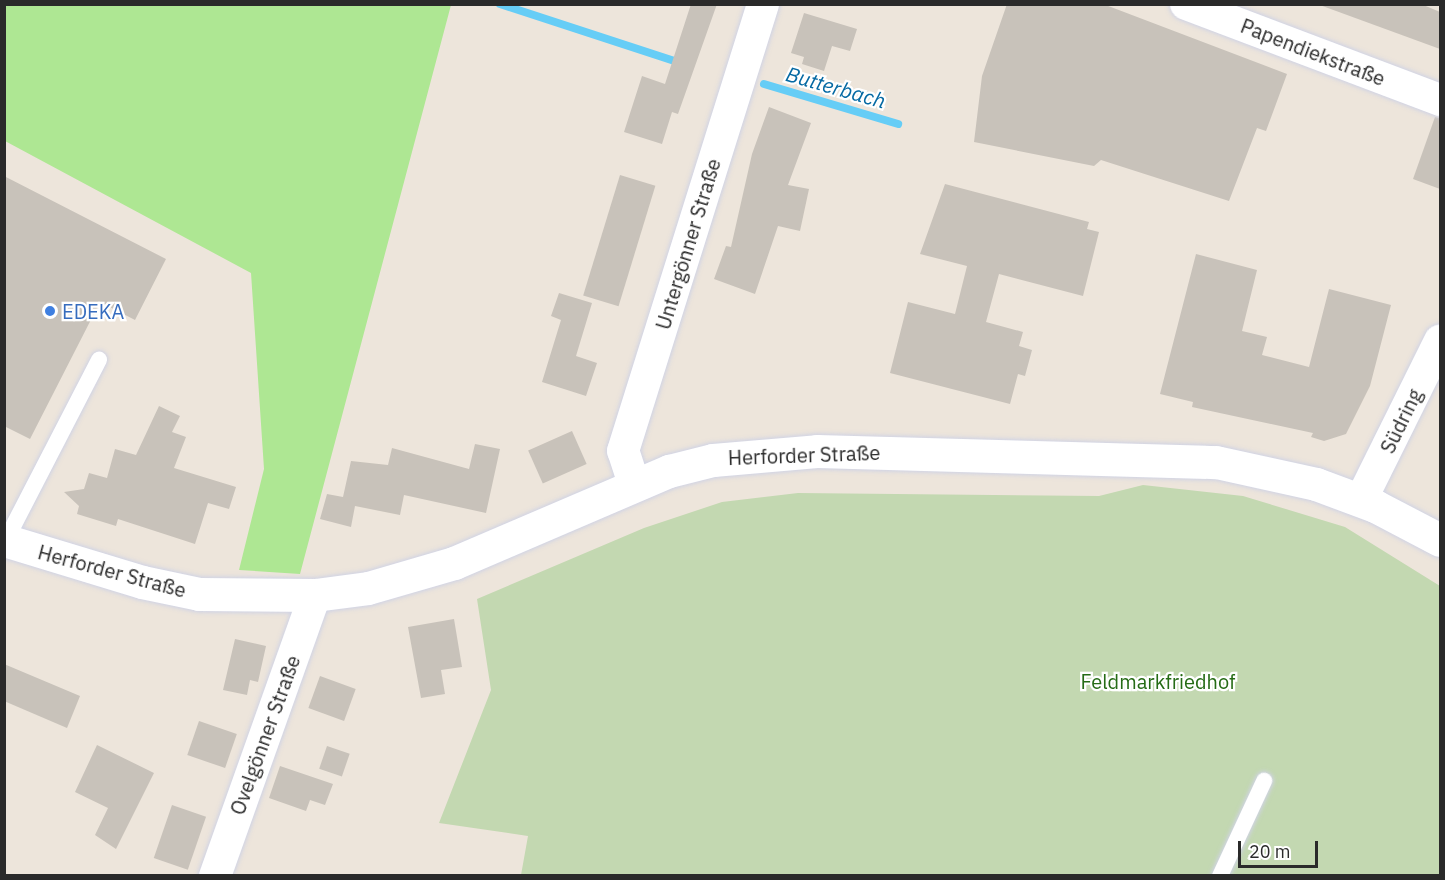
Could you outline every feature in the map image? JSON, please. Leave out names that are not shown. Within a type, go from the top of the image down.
[{"type":"main road","name":"Herforder Straße","points":[[5,540],[142,582],[199,594],[315,595],[368,588],[434,570],[634,484],[713,460],[762,454],[1142,457],[1216,462],[1316,484],[1361,500],[1440,540]]},
{"type":"street","name":"Untergönner Straße","points":[[634,484],[623,451],[763,4]]},
{"type":"street","name":"Papendiekstraße","points":[[1186,4],[1440,100]]},
{"type":"street","name":"Südring","points":[[1361,500],[1440,341]]},
{"type":"street","name":"Ovelgönner Straße","points":[[215,876],[315,595]]},
{"type":"lane","points":[[5,540],[99,360]]},
{"type":"lane","points":[[1220,876],[1264,781]]},
{"type":"green space","points":[[4,5],[451,5],[300,574],[239,570],[264,469],[251,273],[5,141]]},
{"type":"green space","name":"Feldmarkfriedhof","points":[[1143,485],[1243,496],[1345,527],[1440,586],[1440,875],[521,875],[528,836],[439,823],[491,690],[477,599],[644,528],[722,502],[798,493],[1099,496]]},
{"type":"building","points":[[691,4],[717,4],[678,114],[672,112],[662,144],[624,132],[642,76],[665,84]]},
{"type":"building","points":[[1007,4],[1103,4],[1287,74],[1266,131],[1257,128],[1229,201],[1101,160],[1094,166],[974,142],[982,76]]},
{"type":"building","points":[[1317,4],[1421,4],[1440,12],[1440,49]]},
{"type":"building","points":[[804,13],[857,29],[850,51],[832,46],[824,71],[802,64],[804,57],[791,53]]},
{"type":"building","points":[[769,107],[811,123],[788,185],[809,189],[800,231],[778,226],[755,294],[714,279],[726,246],[731,247],[752,154]]},
{"type":"building","points":[[1435,117],[1440,118],[1440,189],[1413,179]]},
{"type":"building","points":[[620,175],[655,186],[619,306],[583,295]]},
{"type":"building","name":"EDEKA","points":[[4,176],[166,259],[135,320],[100,302],[30,439],[4,426]]},
{"type":"building","points":[[945,184],[1089,222],[1087,229],[1099,232],[1083,296],[999,274],[986,322],[1023,332],[1019,346],[1032,350],[1025,376],[1018,374],[1010,404],[890,373],[908,302],[955,314],[967,266],[920,254]]},
{"type":"building","points":[[1196,254],[1257,270],[1242,331],[1267,337],[1262,355],[1309,367],[1329,289],[1391,305],[1370,386],[1346,434],[1324,441],[1311,437],[1313,433],[1192,407],[1193,402],[1160,394]]},
{"type":"building","points":[[559,293],[592,303],[576,356],[597,363],[586,396],[542,382],[561,320],[551,316]]},
{"type":"building","points":[[159,406],[180,416],[172,432],[186,437],[174,468],[236,487],[229,509],[208,503],[195,544],[118,519],[116,526],[77,514],[79,506],[64,492],[84,489],[89,473],[107,478],[115,449],[136,455]]},
{"type":"building","points":[[572,431],[587,464],[543,483],[528,451]]},
{"type":"building","points":[[475,444],[500,449],[486,513],[404,495],[400,515],[355,506],[351,527],[320,519],[327,494],[343,497],[351,461],[388,465],[392,448],[469,469]]},
{"type":"building","points":[[454,619],[462,667],[441,670],[445,694],[421,698],[408,627]]},
{"type":"building","points":[[235,639],[266,646],[258,682],[250,680],[247,695],[223,690]]},
{"type":"building","points":[[4,664],[80,696],[67,728],[4,701]]},
{"type":"building","points":[[320,676],[356,689],[344,721],[308,708]]},
{"type":"building","points":[[199,721],[237,734],[225,768],[187,755]]},
{"type":"building","points":[[97,745],[154,773],[116,849],[95,835],[108,808],[75,792]]},
{"type":"building","points":[[327,746],[350,754],[342,777],[319,769]]},
{"type":"building","points":[[280,766],[333,784],[325,805],[310,800],[306,811],[269,798]]},
{"type":"building","points":[[172,805],[206,817],[188,870],[154,858]]},
{"type":"waterway","name":"Butterbach","points":[[500,4],[681,63]]},
{"type":"waterway","name":"Butterbach","points":[[764,84],[898,124]]},
{"type":"place","name":"EDEKA","points":[[50,311]]}]
